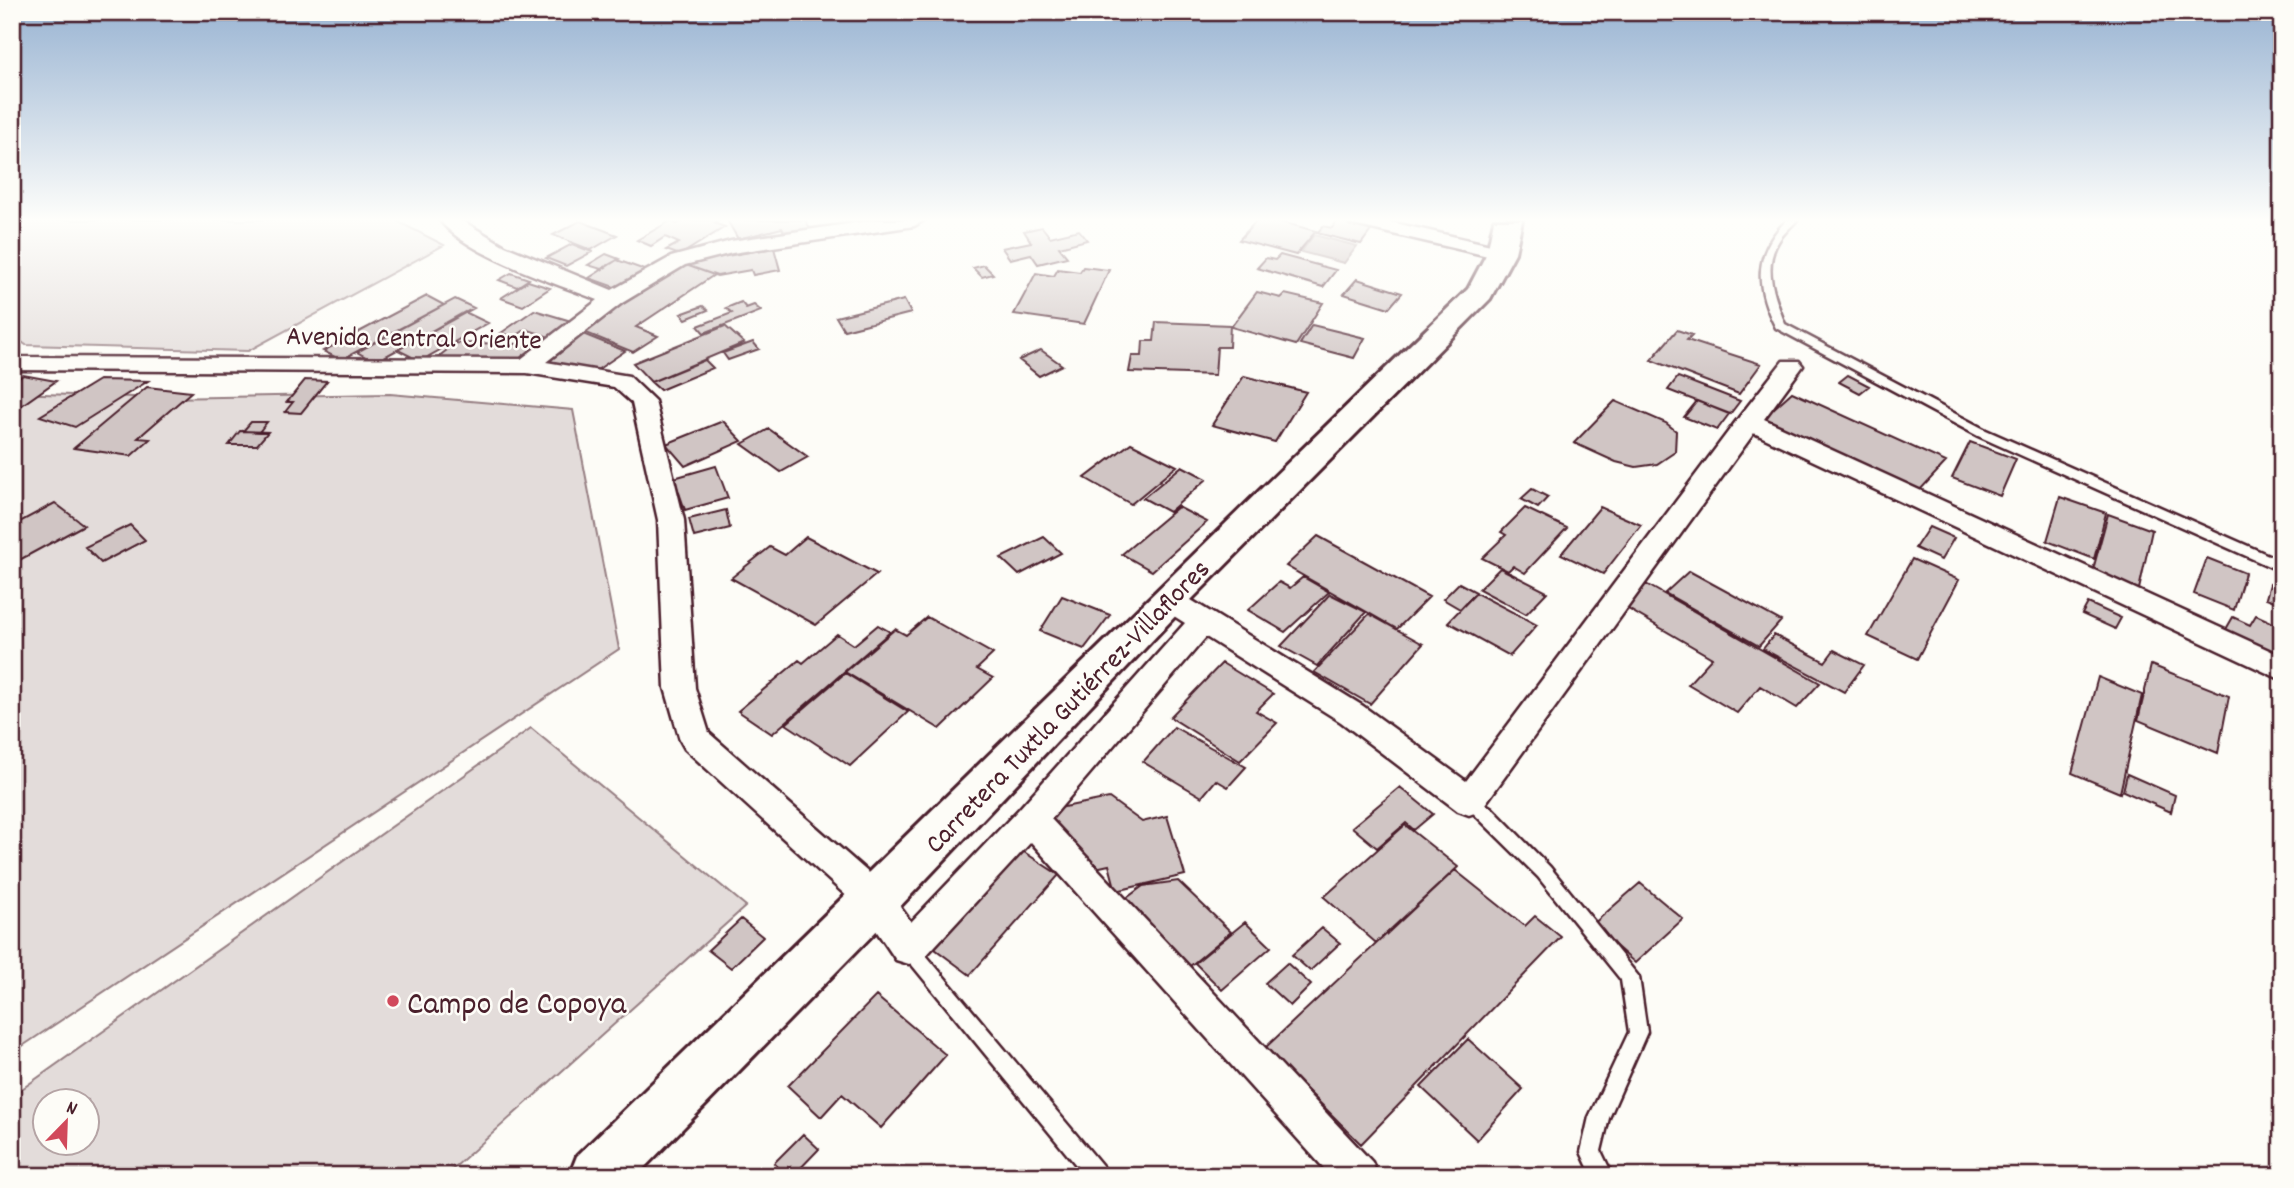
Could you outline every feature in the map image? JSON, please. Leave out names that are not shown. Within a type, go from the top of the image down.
[{"type":"main road","name":"Carretera Tuxtla Gutiérrez-Villaflores","points":[[597,1176],[875,900],[1168,599],[1480,293],[1488,275]]},
{"type":"street","points":[[558,275],[614,298]]},
{"type":"street","points":[[527,366],[614,298],[653,275]]},
{"type":"street","name":"Avenida Central Oriente","points":[[14,364],[527,366],[621,381],[643,401],[671,520],[680,688],[696,740],[875,900],[909,948]]},
{"type":"street","points":[[1168,599],[1352,714],[1469,801],[1791,366]]},
{"type":"street","points":[[1749,421],[2282,669]]},
{"type":"street","points":[[909,948],[1031,819],[1203,621]]},
{"type":"street","points":[[1031,819],[1357,1176]]},
{"type":"lane","points":[[1765,275],[1766,288],[1780,326],[1982,433],[2282,567]]},
{"type":"lane","points":[[1469,801],[1486,813],[1544,872],[1630,977],[1638,1032],[1599,1117],[1591,1152],[1602,1176]]},
{"type":"lane","points":[[909,948],[1098,1176]]},
{"type":"shaded area","points":[[12,275],[388,275],[248,351],[26,345],[12,335]]},
{"type":"shaded area","points":[[12,393],[164,398],[390,394],[573,410],[619,649],[12,1053]]},
{"type":"shaded area","name":"Campo de Copoya","points":[[531,728],[746,906],[445,1176],[12,1176],[12,1096]]},
{"type":"building","points":[[507,275],[529,279],[517,287],[499,280]]},
{"type":"building","points":[[593,275],[637,275],[617,288],[589,278]]},
{"type":"building","points":[[665,275],[713,275],[636,327],[658,336],[633,352],[579,330]]},
{"type":"building","points":[[1035,275],[1106,275],[1084,324],[1014,314]]},
{"type":"building","points":[[1283,275],[1332,275],[1323,287]]},
{"type":"building","points":[[1357,279],[1402,293],[1389,308],[1344,294]]},
{"type":"building","points":[[528,281],[550,288],[523,306],[501,298]]},
{"type":"building","points":[[1257,292],[1281,298],[1285,294],[1323,303],[1296,345],[1231,327]]},
{"type":"building","points":[[427,296],[444,305],[341,360],[323,351]]},
{"type":"building","points":[[455,299],[474,308],[375,362],[357,352]]},
{"type":"building","points":[[904,300],[911,313],[844,330],[836,317]]},
{"type":"building","points":[[741,302],[746,308],[754,305],[761,311],[704,333],[698,326],[732,313],[726,308]]},
{"type":"building","points":[[703,306],[708,310],[686,319],[681,314]]},
{"type":"building","points":[[534,310],[571,321],[549,337],[526,329],[515,337],[501,333]]},
{"type":"building","points":[[465,312],[488,323],[420,361],[398,350]]},
{"type":"building","points":[[1156,322],[1230,325],[1229,347],[1217,347],[1215,375],[1129,372],[1132,356],[1142,356],[1143,341],[1154,341]]},
{"type":"building","points":[[1312,325],[1365,338],[1354,358],[1300,344]]},
{"type":"building","points":[[725,326],[744,343],[651,382],[633,363]]},
{"type":"building","points":[[1677,330],[1692,335],[1687,340],[1761,364],[1739,394],[1651,360]]},
{"type":"building","points":[[578,332],[625,351],[597,370],[549,363],[568,338]]},
{"type":"building","points":[[753,342],[759,349],[728,360],[723,353]]},
{"type":"building","points":[[456,343],[534,344],[523,362],[434,360]]},
{"type":"building","points":[[1041,350],[1062,365],[1039,376],[1019,360]]},
{"type":"building","points":[[705,360],[713,368],[660,390],[651,382]]},
{"type":"building","points":[[23,375],[56,381],[12,412],[12,383]]},
{"type":"building","points":[[1848,375],[1869,386],[1860,393],[1839,382]]},
{"type":"building","points":[[1244,376],[1306,392],[1275,442],[1212,425]]},
{"type":"building","points":[[1678,377],[1740,401],[1730,414],[1668,390]]},
{"type":"building","points":[[99,380],[148,381],[75,427],[40,416]]},
{"type":"building","points":[[305,380],[327,381],[301,413],[285,412],[293,402],[287,402]]},
{"type":"building","points":[[147,387],[191,392],[138,438],[150,439],[131,456],[74,448]]},
{"type":"building","points":[[1792,392],[1946,462],[1919,491],[1763,418]]},
{"type":"building","points":[[1615,401],[1666,423],[1676,431],[1675,452],[1657,464],[1636,467],[1616,462],[1574,443]]},
{"type":"building","points":[[1697,401],[1729,414],[1717,430],[1684,417]]},
{"type":"building","points":[[723,421],[742,441],[685,466],[666,444]]},
{"type":"building","points":[[251,422],[267,422],[259,432],[243,431]]},
{"type":"building","points":[[769,429],[808,457],[781,472],[742,444]]},
{"type":"building","points":[[240,431],[268,432],[257,445],[229,445]]},
{"type":"building","points":[[1970,442],[2016,459],[2000,496],[1952,478]]},
{"type":"building","points":[[1131,443],[1177,466],[1131,504],[1085,478]]},
{"type":"building","points":[[716,466],[728,498],[685,510],[674,478]]},
{"type":"building","points":[[1182,466],[1207,479],[1169,512],[1143,498]]},
{"type":"building","points":[[1532,489],[1548,497],[1538,508],[1521,499]]},
{"type":"building","points":[[2060,497],[2106,513],[2094,559],[2047,541]]},
{"type":"building","points":[[55,503],[84,525],[12,564],[12,526]]},
{"type":"building","points":[[1178,507],[1207,522],[1152,571],[1122,554]]},
{"type":"building","points":[[1600,507],[1641,525],[1603,574],[1561,554]]},
{"type":"building","points":[[1525,508],[1567,528],[1525,573],[1513,566],[1508,571],[1482,558],[1506,535],[1501,532]]},
{"type":"building","points":[[726,510],[730,528],[694,537],[689,519]]},
{"type":"building","points":[[2108,514],[2152,530],[2138,594],[2091,577]]},
{"type":"building","points":[[130,525],[145,540],[101,563],[85,547]]},
{"type":"building","points":[[1929,527],[1954,538],[1941,560],[1915,548]]},
{"type":"building","points":[[1318,536],[1429,597],[1397,629],[1286,566]]},
{"type":"building","points":[[806,537],[877,574],[816,625],[731,578],[770,547],[785,555]]},
{"type":"building","points":[[1044,537],[1061,553],[1019,575],[1001,558]]},
{"type":"building","points":[[2207,558],[2245,573],[2234,610],[2194,594]]},
{"type":"building","points":[[1912,559],[1959,580],[1917,659],[1868,636]]},
{"type":"building","points":[[1500,568],[1547,592],[1526,614],[1479,589]]},
{"type":"building","points":[[1689,571],[1781,621],[1759,646],[1665,593]]},
{"type":"building","points":[[1303,577],[1329,592],[1285,632],[1248,610],[1279,582],[1290,588]]},
{"type":"building","points":[[1459,583],[1476,592],[1460,609],[1443,599]]},
{"type":"building","points":[[1646,584],[1820,683],[1797,708],[1760,686],[1737,713],[1688,684],[1712,658],[1623,606]]},
{"type":"building","points":[[2270,584],[2282,588],[2282,604],[2266,598]]},
{"type":"building","points":[[1476,593],[1537,625],[1510,656],[1448,622]]},
{"type":"building","points":[[1330,594],[1366,612],[1317,666],[1281,646]]},
{"type":"building","points":[[1062,596],[1110,615],[1084,649],[1040,631]]},
{"type":"building","points":[[2088,603],[2121,618],[2115,629],[2082,614]]},
{"type":"building","points":[[1369,614],[1423,644],[1370,704],[1314,672]]},
{"type":"building","points":[[2256,615],[2282,627],[2282,668],[2225,631],[2233,617],[2250,625]]},
{"type":"building","points":[[927,617],[993,654],[977,669],[993,678],[940,729],[845,672],[895,629],[906,635]]},
{"type":"building","points":[[878,625],[890,632],[772,734],[738,711],[799,660],[803,663],[837,634],[854,645]]},
{"type":"building","points":[[1774,635],[1825,662],[1834,650],[1864,665],[1844,692],[1763,649]]},
{"type":"building","points":[[1222,663],[1273,694],[1256,711],[1277,723],[1240,761],[1170,717]]},
{"type":"building","points":[[2151,665],[2229,696],[2218,753],[2138,720]]},
{"type":"building","points":[[845,673],[908,712],[850,766],[786,724]]},
{"type":"building","points":[[2098,677],[2142,695],[2120,793],[2072,773]]},
{"type":"building","points":[[1174,727],[1246,767],[1228,787],[1216,780],[1202,797],[1143,762]]},
{"type":"building","points":[[2127,774],[2175,795],[2171,812],[2123,791]]},
{"type":"building","points":[[1400,787],[1433,814],[1414,830],[1406,823],[1377,848],[1352,827]]},
{"type":"building","points":[[1109,798],[1142,822],[1167,816],[1185,875],[1116,891],[1109,865],[1091,869],[1057,845],[1049,810]]},
{"type":"building","points":[[1405,825],[1458,867],[1376,943],[1324,897]]},
{"type":"building","points":[[1021,850],[1059,875],[970,975],[931,946]]},
{"type":"building","points":[[1455,870],[1525,926],[1535,916],[1561,937],[1361,1144],[1265,1048]]},
{"type":"building","points":[[1178,881],[1231,932],[1189,967],[1124,900],[1143,886]]},
{"type":"building","points":[[1640,883],[1683,919],[1635,963],[1592,925]]},
{"type":"building","points":[[741,919],[763,937],[731,968],[708,950]]},
{"type":"building","points":[[1245,922],[1271,947],[1222,990],[1195,963]]},
{"type":"building","points":[[1322,928],[1340,943],[1310,971],[1292,955]]},
{"type":"building","points":[[1287,963],[1311,985],[1290,1006],[1265,983]]},
{"type":"building","points":[[876,996],[946,1055],[881,1128],[842,1094],[821,1117],[788,1086]]},
{"type":"building","points":[[1468,1039],[1523,1089],[1477,1140],[1421,1087]]},
{"type":"building","points":[[803,1134],[819,1149],[793,1176],[787,1176],[774,1163]]},
{"type":"place","name":"Campo de Copoya","points":[[393,1001]]}]
